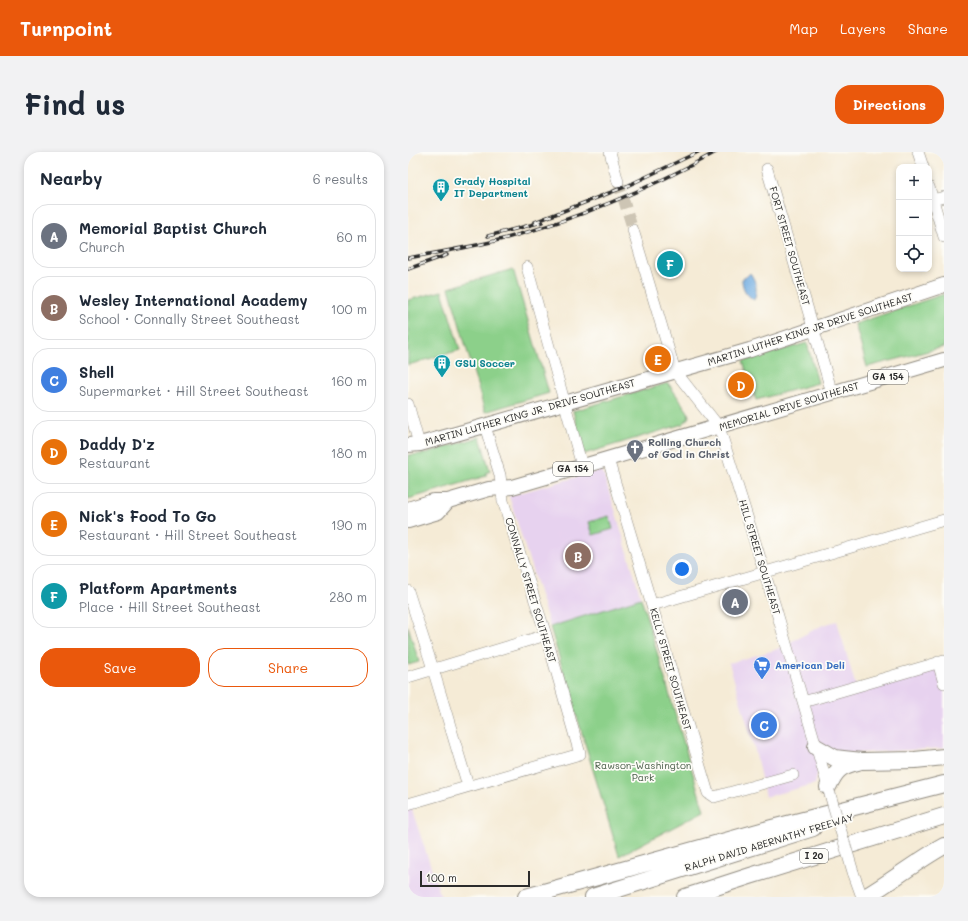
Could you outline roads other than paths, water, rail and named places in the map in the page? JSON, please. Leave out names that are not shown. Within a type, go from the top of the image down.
[{"type":"highway","points":[[816,747],[836,758],[862,761],[944,757]]},
{"type":"highway","points":[[828,789],[834,774],[840,768],[845,765],[862,761]]},
{"type":"highway","points":[[526,897],[772,828],[944,784]]},
{"type":"highway","name":"RALPH DAVID ABERNATHY FREEWAY","points":[[593,897],[944,787]]},
{"type":"highway","name":"I 20","points":[[685,897],[944,816]]},
{"type":"highway","points":[[865,897],[887,884],[921,859],[944,846]]},
{"type":"highway","points":[[693,897],[713,889]]},
{"type":"main road","name":"MARTIN LUTHER KING JR DRIVE SOUTHEAST","points":[[676,371],[750,350],[944,285]]},
{"type":"main road","name":"MEMORIAL DRIVE SOUTHEAST","points":[[408,509],[433,501],[448,501],[489,489],[512,487],[944,361]]},
{"type":"main road","name":"MARTIN LUTHER KING JR. DRIVE SOUTHEAST","points":[[414,445],[676,371]]},
{"type":"main road","name":"MEMORIAL DRIVE SOUTHEAST","points":[[408,521],[438,512],[448,501]]},
{"type":"street","points":[[610,152],[618,182]]},
{"type":"street","points":[[918,152],[922,164]]},
{"type":"street","name":"FORT STREET SOUTHEAST","points":[[768,169],[832,393]]},
{"type":"street","points":[[933,200],[944,196]]},
{"type":"street","points":[[932,197],[944,238]]},
{"type":"street","name":"HILL STREET SOUTHEAST","points":[[633,230],[676,371],[719,427],[764,572],[853,872],[862,897]]},
{"type":"street","points":[[527,268],[582,466]]},
{"type":"street","points":[[408,404],[414,445]]},
{"type":"street","name":"CONNALLY STREET SOUTHEAST","points":[[468,786],[580,754],[546,635],[503,501],[500,475],[485,426]]},
{"type":"street","name":"KELLY STREET SOUTHEAST","points":[[608,458],[708,793],[714,797],[793,775]]},
{"type":"street","points":[[652,605],[944,520]]},
{"type":"street","points":[[408,591],[468,786],[408,804]]},
{"type":"street","points":[[408,676],[546,635]]},
{"type":"street","points":[[803,702],[941,662],[944,683]]},
{"type":"water","points":[[750,273],[756,286],[754,300],[745,291],[742,282],[742,279]]},
{"type":"tunnel","points":[[618,182],[633,230]]},
{"type":"railway","points":[[535,222],[627,186],[698,152]]},
{"type":"railway","points":[[408,258],[491,242],[558,222],[639,191],[716,152]]},
{"type":"railway","points":[[488,236],[542,222]]},
{"type":"railway","points":[[408,269],[447,255]]},
{"type":"place","name":"Grady Hospital IT Department","points":[[441,202]]},
{"type":"place","name":"Platform Apartments","points":[[670,264]]},
{"type":"place","name":"Nick's Food To Go","points":[[658,359]]},
{"type":"place","name":"GSU Soccer","points":[[442,378]]},
{"type":"place","name":"Daddy D'z","points":[[741,385]]},
{"type":"place","name":"Rolling Church of God in Christ","points":[[635,463]]},
{"type":"place","name":"Wesley International Academy","points":[[578,556]]},
{"type":"place","name":"Memorial Baptist Church","points":[[735,602]]},
{"type":"place","name":"American Deli","points":[[762,680]]},
{"type":"place","name":"Shell","points":[[764,725]]},
{"type":"park label","name":"Rawson-Washington Park","points":[[643,770]]}]
